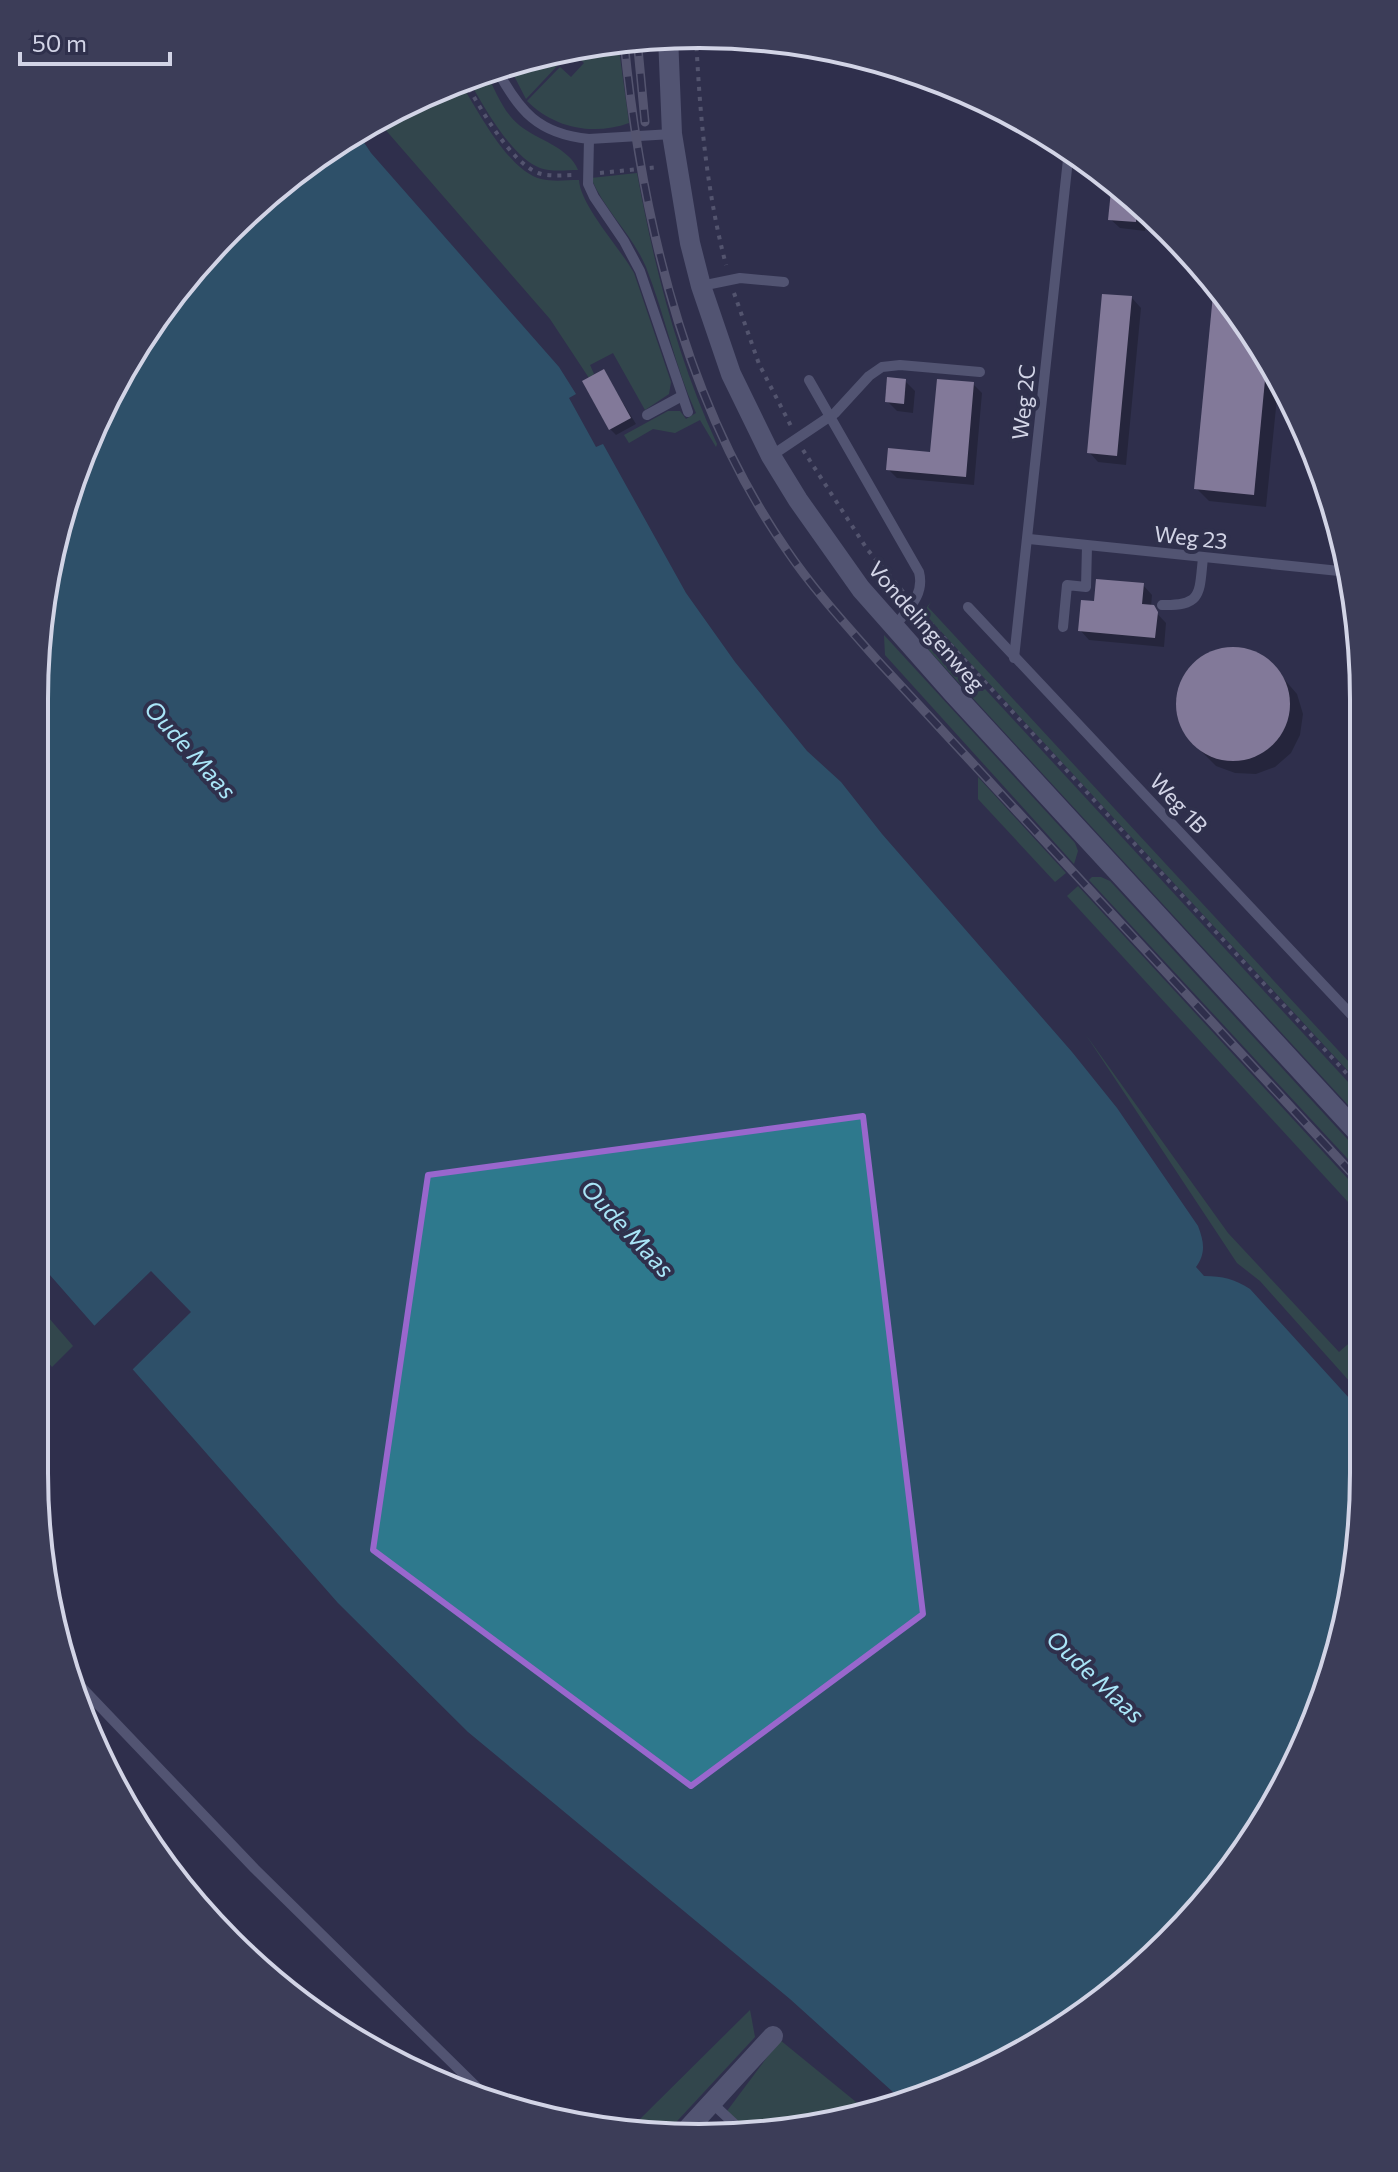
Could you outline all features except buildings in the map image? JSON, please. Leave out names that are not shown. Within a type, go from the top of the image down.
[{"type":"street","name":"Vondelingenweg","points":[[669,49],[672,134],[690,243],[731,374],[771,456],[828,544],[894,627],[1350,1124]]},
{"type":"street","points":[[692,2124],[773,2036]]},
{"type":"lane","points":[[502,79],[518,106],[531,119],[569,137],[589,139],[672,134]]},
{"type":"lane","points":[[589,139],[588,184],[640,271],[688,412]]},
{"type":"lane","name":"Weg 2C","points":[[1014,658],[1068,163]]},
{"type":"lane","points":[[701,286],[740,278],[784,282]]},
{"type":"lane","points":[[771,456],[830,417],[869,376],[889,365],[980,372]]},
{"type":"lane","points":[[809,380],[919,572],[922,583],[919,594],[894,627]]},
{"type":"lane","points":[[647,415],[682,396]]},
{"type":"lane","name":"Weg 23","points":[[1029,539],[1337,571]]},
{"type":"lane","points":[[1063,627],[1067,585],[1086,587],[1087,546]]},
{"type":"lane","points":[[1162,605],[1182,606],[1192,602],[1198,593],[1203,558]]},
{"type":"lane","name":"Weg 1B","points":[[968,607],[1350,1013]]},
{"type":"lane","points":[[87,1693],[255,1869],[472,2082]]},
{"type":"lane","points":[[712,2103],[734,2123]]},
{"type":"highlighted area","points":[[863,1116],[923,1614],[691,1786],[373,1550],[428,1175]]},
{"type":"green space","points":[[620,53],[629,123],[602,129],[575,127],[549,118],[527,101],[560,67],[571,77],[584,63],[580,60]]},
{"type":"green space","points":[[558,65],[526,99],[514,75]]},
{"type":"green space","points":[[491,83],[513,120],[568,155],[578,170],[544,169],[529,162],[508,142],[474,89]]},
{"type":"green space","points":[[466,92],[494,138],[529,174],[555,181],[579,180],[593,214],[634,273],[671,382],[669,394],[645,410],[613,353],[590,365],[594,374],[589,378],[550,319],[385,129]]},
{"type":"green space","points":[[637,173],[668,311],[716,447],[700,420],[675,433],[653,429],[629,443],[624,435],[668,411],[680,411],[686,419],[696,413],[646,267],[591,178]]},
{"type":"green space","points":[[931,602],[928,607],[1350,1063],[1350,1073],[923,612]]},
{"type":"green space","points":[[922,624],[925,624],[1350,1084],[1350,1107],[924,645]]},
{"type":"green space","points":[[884,635],[1075,843],[1078,851],[1074,864],[885,655]]},
{"type":"green space","points":[[978,777],[1066,873],[1055,882],[978,799]]},
{"type":"green space","points":[[1101,877],[1110,881],[1350,1142],[1350,1161],[1089,880]]},
{"type":"green space","points":[[1078,886],[1350,1181],[1350,1204],[1067,896]]},
{"type":"green space","points":[[1086,1035],[1228,1233],[1339,1352],[1350,1342],[1350,1382],[1260,1281],[1237,1263]]},
{"type":"green space","points":[[48,1317],[73,1346],[52,1367],[48,1362]]},
{"type":"green space","points":[[750,2010],[755,2037],[675,2123],[638,2121]]},
{"type":"green space","points":[[780,2040],[858,2104],[742,2123],[727,2111]]},
{"type":"water","name":"Oude Maas","points":[[363,142],[559,367],[576,394],[569,398],[596,447],[603,444],[686,593],[735,662],[807,751],[841,782],[1117,1108],[1198,1226],[1203,1247],[1196,1267],[1204,1276],[1228,1279],[1250,1289],[1350,1399],[1350,1473],[1344,1558],[1328,1641],[1283,1761],[1240,1835],[1188,1902],[1159,1933],[1095,1989],[1061,2014],[987,2057],[894,2093],[790,1999],[468,1732],[338,1603],[48,1273],[48,699],[54,614],[70,531],[98,450],[135,373],[183,303],[239,239],[303,183]]},
{"type":"pier","points":[[151,1271],[191,1312],[130,1372],[92,1328]]},
{"type":"railway","points":[[638,51],[645,122]]},
{"type":"railway","points":[[625,53],[642,173],[674,306],[720,432],[751,492],[786,549],[819,593],[878,661],[1350,1171]]}]
